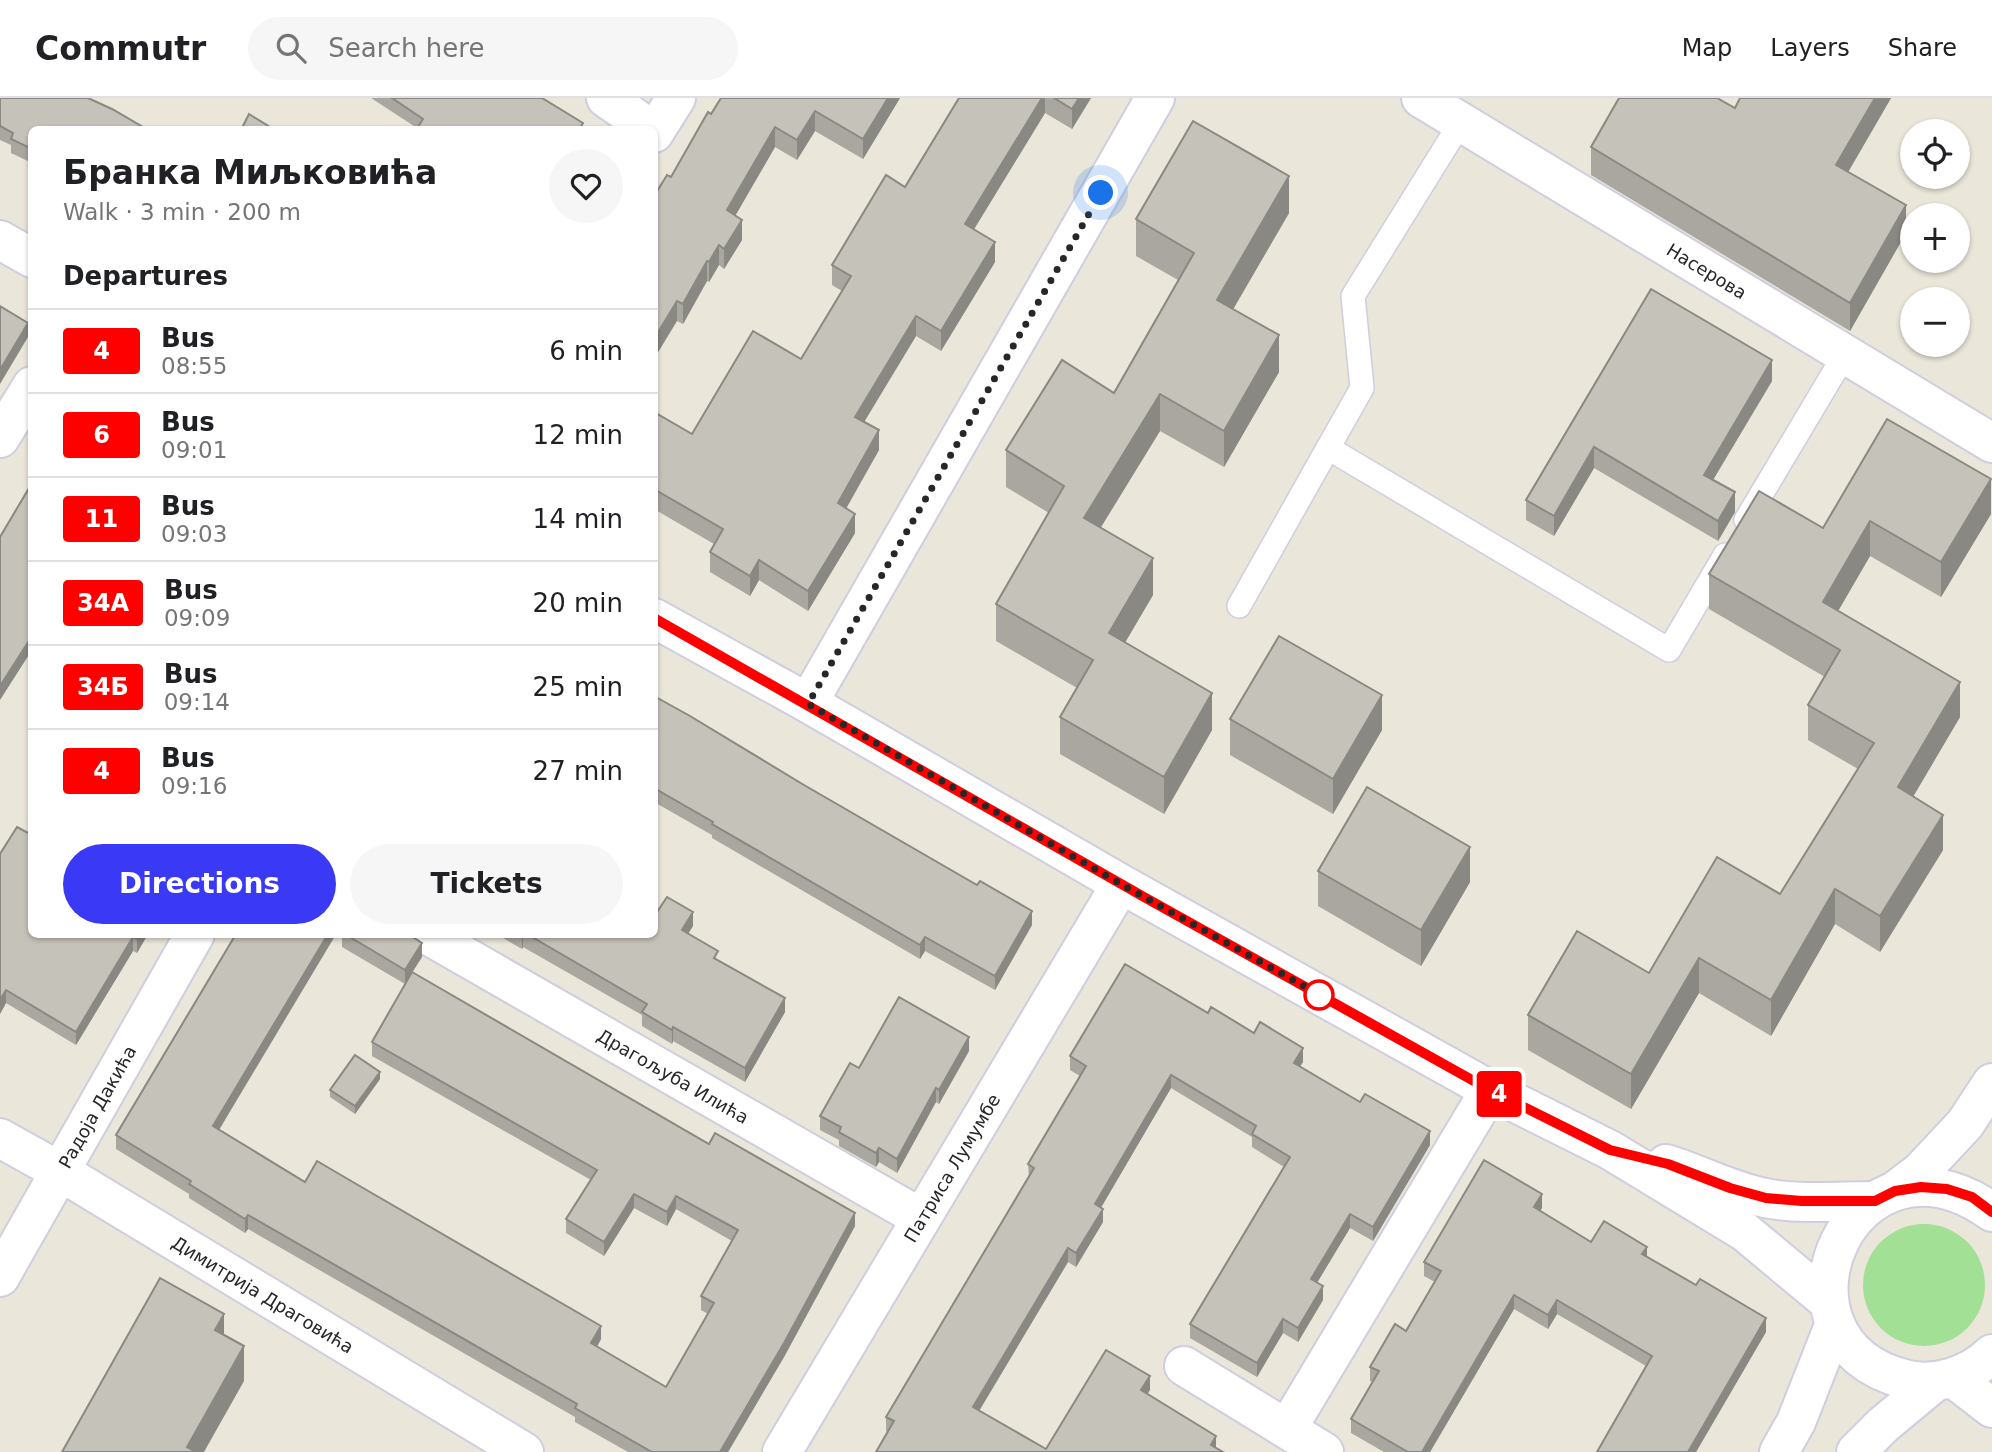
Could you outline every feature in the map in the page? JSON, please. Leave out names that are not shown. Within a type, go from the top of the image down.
[{"type":"street","points":[[606,98],[646,126]]},
{"type":"street","points":[[658,126],[676,98]]},
{"type":"street","points":[[808,704],[1155,98]]},
{"type":"street","name":"Насерова","points":[[1421,98],[1992,443]]},
{"type":"street","points":[[0,240],[28,256]]},
{"type":"street","points":[[0,438],[28,392]]},
{"type":"street","points":[[658,620],[1490,1090],[1610,1150],[1745,1232],[1832,1312],[1848,1344],[1865,1362],[1887,1374],[1911,1381],[1945,1380],[1992,1408]]},
{"type":"street","name":"Патриса Лумумбе","points":[[782,1452],[1121,884]]},
{"type":"street","name":"Радоја Дакића","points":[[0,1277],[193,938]]},
{"type":"street","name":"Драгољуба Илића","points":[[433,938],[921,1218]]},
{"type":"street","points":[[1779,1452],[1796,1422],[1832,1312],[1828,1272],[1836,1245],[1852,1220],[1920,1172],[1965,1124],[1992,1083]]},
{"type":"street","points":[[1287,1429],[1490,1090]]},
{"type":"street","name":"Димитрија Драговића","points":[[0,1138],[61,1172],[524,1452]]},
{"type":"street","points":[[1610,1150],[1668,1164],[1730,1188],[1766,1198],[1802,1201],[1885,1196],[1921,1187],[1947,1189],[1972,1197],[1992,1212]]},
{"type":"street","points":[[1856,1452],[1883,1425],[1945,1380],[1983,1363],[1992,1354]]},
{"type":"street","points":[[1184,1366],[1324,1452]]},
{"type":"lane","points":[[1238,606],[1362,388],[1353,296],[1461,122]]},
{"type":"lane","points":[[1328,448],[1669,650],[1844,354]]},
{"type":"green space","points":[[1924,1224],[1947,1228],[1967,1242],[1981,1262],[1985,1285],[1981,1308],[1967,1328],[1947,1342],[1924,1346],[1901,1342],[1881,1328],[1867,1308],[1863,1285],[1867,1262],[1881,1242],[1901,1228]]},
{"type":"building","points":[[0,98],[88,98],[141,126],[28,126],[28,147],[11,139],[13,133],[0,126]]},
{"type":"building","points":[[392,98],[542,98],[583,123],[581,126],[419,126],[423,119]]},
{"type":"building","points":[[721,98],[888,98],[863,139],[815,111],[797,140],[775,127],[727,210],[742,220],[724,249],[719,245],[709,262],[707,261],[683,304],[677,301],[658,332],[658,190],[667,175],[671,177],[708,112],[711,114]]},
{"type":"building","points":[[959,98],[1042,98],[965,224],[995,242],[941,331],[916,316],[855,417],[879,430],[838,503],[855,514],[808,591],[759,560],[750,576],[710,552],[723,529],[658,491],[658,414],[692,434],[753,331],[801,359],[851,276],[832,265],[886,175],[905,187]]},
{"type":"building","points":[[1054,98],[1079,98],[1072,109]]},
{"type":"building","points":[[1619,98],[1717,98],[1735,108],[1740,98],[1875,98],[1836,165],[1902,203],[1900,203],[1900,216],[1850,303],[1591,147]]},
{"type":"building","points":[[249,114],[268,126],[243,126]]},
{"type":"building","points":[[1193,121],[1289,176],[1217,300],[1279,335],[1224,431],[1160,394],[1084,518],[1153,558],[1109,633],[1212,693],[1164,777],[1060,717],[1093,660],[996,604],[1064,486],[1006,450],[1062,360],[1114,393],[1194,253],[1136,219]]},
{"type":"building","points":[[1651,289],[1772,360],[1704,475],[1735,492],[1718,521],[1594,447],[1554,516],[1526,500]]},
{"type":"building","points":[[0,306],[28,323],[0,370]]},
{"type":"building","points":[[1887,419],[1991,479],[1941,562],[1870,521],[1823,602],[1960,682],[1898,787],[1943,815],[1880,916],[1835,889],[1771,1000],[1699,958],[1631,1074],[1528,1015],[1577,931],[1649,973],[1717,857],[1780,894],[1874,743],[1808,705],[1840,650],[1709,574],[1759,491],[1823,528]]},
{"type":"building","points":[[28,490],[28,642],[0,686],[0,537]]},
{"type":"building","points":[[1279,636],[1382,695],[1333,779],[1230,719]]},
{"type":"building","points":[[658,698],[977,885],[980,881],[1032,911],[995,976],[925,937],[920,945],[712,824],[713,822],[658,790]]},
{"type":"building","points":[[1367,787],[1470,847],[1421,930],[1318,871]]},
{"type":"building","points":[[17,827],[28,833],[28,938],[132,938],[76,1032],[6,990],[0,1000],[0,854]]},
{"type":"building","points":[[667,897],[693,912],[682,930],[718,951],[714,958],[785,998],[745,1068],[642,1012],[647,1004],[534,938],[658,938],[658,910]]},
{"type":"building","points":[[234,938],[326,938],[213,1126],[305,1182],[317,1161],[601,1326],[591,1343],[666,1387],[714,1303],[701,1296],[738,1230],[676,1196],[667,1212],[634,1194],[604,1242],[566,1219],[597,1170],[372,1042],[412,972],[709,1144],[715,1133],[855,1213],[784,1343],[720,1452],[652,1452],[575,1408],[577,1404],[248,1215],[245,1219],[189,1184],[191,1181],[116,1135]]},
{"type":"building","points":[[352,938],[414,938],[422,943],[405,970]]},
{"type":"building","points":[[1125,964],[1208,1013],[1211,1007],[1254,1033],[1260,1022],[1303,1048],[1294,1063],[1360,1102],[1365,1094],[1430,1131],[1373,1227],[1350,1214],[1311,1279],[1323,1286],[1298,1328],[1283,1319],[1257,1363],[1190,1324],[1290,1157],[1252,1134],[1256,1126],[1171,1075],[1095,1204],[1103,1209],[1076,1253],[1068,1248],[973,1407],[1046,1449],[1106,1350],[1150,1376],[1141,1390],[1216,1436],[1211,1445],[1223,1452],[876,1452],[894,1421],[886,1417],[1034,1168],[1028,1164],[1086,1066],[1070,1056]]},
{"type":"building","points":[[899,997],[969,1037],[939,1090],[936,1088],[897,1159],[879,1148],[876,1153],[839,1132],[841,1127],[820,1116],[850,1063],[859,1068]]},
{"type":"building","points":[[355,1055],[380,1072],[355,1106],[330,1090]]},
{"type":"building","points":[[1484,1160],[1542,1194],[1534,1207],[1591,1242],[1604,1221],[1647,1247],[1642,1254],[1696,1285],[1700,1279],[1766,1318],[1688,1452],[1597,1452],[1652,1356],[1557,1300],[1548,1315],[1514,1295],[1422,1452],[1408,1452],[1351,1419],[1379,1371],[1370,1367],[1395,1324],[1406,1331],[1441,1271],[1424,1262]]},
{"type":"building","points":[[160,1278],[224,1314],[215,1330],[244,1346],[187,1447],[196,1452],[62,1452]]},
{"type":"bus line","name":"4","points":[[658,620],[1490,1090],[1610,1150],[1668,1164],[1730,1188],[1766,1198],[1875,1201],[1895,1191],[1921,1187],[1947,1189],[1972,1197],[1992,1212]]},
{"type":"route","points":[[1101,193],[808,704],[1329,1000],[1319,995]]}]
